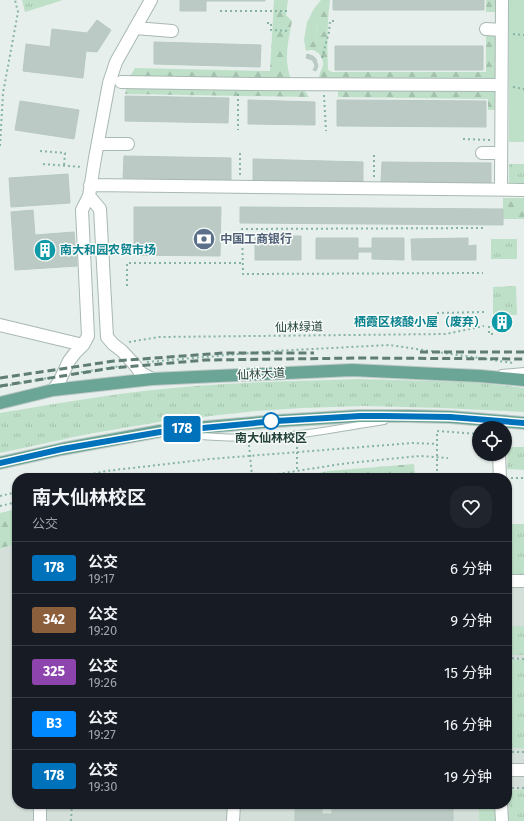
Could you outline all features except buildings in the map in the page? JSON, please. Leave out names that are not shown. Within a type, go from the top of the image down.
[{"type":"main road","name":"仙林大道","points":[[0,403],[53,390],[152,379],[352,370],[480,376],[524,380]]},
{"type":"main road","points":[[0,463],[62,449],[163,431],[284,420],[360,416],[408,416],[450,417],[478,421]]},
{"type":"main road","points":[[512,423],[524,423]]},
{"type":"street","points":[[53,390],[59,382],[69,361],[75,352],[83,345],[88,336],[82,210],[90,191],[93,168],[110,83],[116,62],[151,0]]},
{"type":"street","points":[[501,190],[502,0]]},
{"type":"street","points":[[135,28],[172,31]]},
{"type":"street","points":[[486,29],[502,30]]},
{"type":"street","points":[[121,82],[501,85]]},
{"type":"street","points":[[98,144],[128,144]]},
{"type":"street","points":[[482,153],[501,153]]},
{"type":"street","points":[[90,191],[240,187],[524,190]]},
{"type":"street","points":[[90,191],[100,209],[107,337],[122,351],[141,373],[152,379]]},
{"type":"street","points":[[0,325],[83,345]]},
{"type":"street","points":[[499,461],[500,473]]},
{"type":"street","points":[[512,580],[524,580]]},
{"type":"street","points":[[512,770],[524,770]]},
{"type":"street","points":[[40,809],[40,821]]},
{"type":"street","points":[[234,809],[234,821]]},
{"type":"street","points":[[501,809],[502,821]]},
{"type":"lane","points":[[480,376],[524,371]]},
{"type":"path","points":[[0,146],[3,93],[18,12],[15,0]]},
{"type":"path","points":[[220,11],[287,11]]},
{"type":"path","points":[[322,58],[330,32],[330,21],[335,21]]},
{"type":"path","points":[[267,22],[271,23],[271,30],[290,31]]},
{"type":"path","points":[[238,91],[238,130]]},
{"type":"path","points":[[324,92],[326,131]]},
{"type":"path","points":[[463,139],[488,140]]},
{"type":"path","points":[[40,151],[65,153],[64,166]]},
{"type":"path","points":[[240,153],[240,187]]},
{"type":"path","points":[[374,155],[374,188]]},
{"type":"path","points":[[43,164],[93,168]]},
{"type":"path","points":[[483,228],[242,229],[243,274],[483,273]]},
{"type":"path","points":[[127,286],[126,263],[242,263]]},
{"type":"path","points":[[437,313],[484,312]]},
{"type":"path","name":"仙林绿道","points":[[114,344],[159,337],[446,334],[484,326]]},
{"type":"path","points":[[489,326],[488,334],[495,334]]},
{"type":"path","points":[[0,387],[62,375],[155,361],[274,351],[388,345],[518,363]]},
{"type":"path","points":[[437,473],[436,431],[472,434]]},
{"type":"path","points":[[297,440],[297,471]]},
{"type":"path","points":[[249,443],[252,473]]},
{"type":"path","points":[[97,473],[210,459],[413,443],[437,444]]},
{"type":"path","points":[[284,473],[341,464],[420,456],[448,458]]},
{"type":"path","points":[[512,478],[524,478]]},
{"type":"path","points":[[0,496],[12,493]]},
{"type":"path","points":[[0,506],[12,503]]},
{"type":"path","points":[[512,658],[524,659]]},
{"type":"path","points":[[512,752],[524,752]]},
{"type":"path","points":[[512,788],[524,788]]},
{"type":"path","points":[[71,821],[72,809]]},
{"type":"shaded area","points":[[512,540],[524,540],[524,821],[0,821],[0,549],[12,545],[12,809],[512,809]]},
{"type":"green space","points":[[22,0],[63,0],[25,12]]},
{"type":"green space","points":[[274,0],[288,0],[286,15],[292,21],[287,51],[288,69],[292,84],[306,92],[309,97],[125,94],[129,78],[135,68],[270,71]]},
{"type":"green space","points":[[321,0],[330,0],[327,44],[328,70],[332,72],[486,72],[486,36],[498,36],[498,110],[488,110],[488,99],[338,97],[338,91],[343,85],[325,84],[319,78],[323,65],[322,58],[315,51],[306,51],[304,40],[316,40],[317,19],[309,19],[313,10]]},
{"type":"green space","points":[[486,0],[498,0],[498,12],[486,12]]},
{"type":"green space","points":[[509,0],[524,0],[524,142],[509,142]]},
{"type":"green space","points":[[309,19],[317,19],[316,41],[304,40],[307,22]]},
{"type":"green space","points":[[509,164],[524,164],[524,187],[509,184]]},
{"type":"green space","points":[[503,198],[524,198],[524,219],[503,219]]},
{"type":"green space","points":[[491,239],[517,239],[517,259],[491,259]]},
{"type":"green space","points":[[516,286],[517,315],[493,315],[493,287]]},
{"type":"green space","points":[[356,379],[474,382],[524,388],[524,412],[364,406],[256,411],[165,421],[88,434],[0,453],[0,413],[98,397],[171,388]]},
{"type":"green space","points":[[512,447],[524,447],[524,470],[507,469],[507,461],[512,461]]},
{"type":"green space","points":[[414,464],[415,473],[319,473]]},
{"type":"green space","points":[[12,510],[12,545],[0,549],[0,513]]},
{"type":"green space","points":[[512,524],[524,524],[524,575],[512,574]]},
{"type":"green space","points":[[512,626],[524,626],[524,655],[512,655]]},
{"type":"green space","points":[[512,660],[524,660],[524,748],[512,748]]},
{"type":"green space","points":[[512,790],[524,790],[524,821],[509,821],[509,809],[512,809]]},
{"type":"green space","points":[[479,809],[496,809],[496,821],[479,821]]},
{"type":"railway","points":[[420,352],[524,352]]},
{"type":"railway","points":[[0,378],[114,361],[224,353],[314,353]]},
{"type":"railway","points":[[0,386],[112,368],[206,360],[360,358],[524,359]]},
{"type":"bus line","name":"178","points":[[0,463],[62,449],[160,432],[276,421],[384,416],[450,417],[524,423]]},
{"type":"place","name":"中国工商银行","points":[[204,239]]},
{"type":"place","name":"南大和园农贸市场","points":[[45,250]]},
{"type":"place","name":"栖霞区核酸小屋（废弃）","points":[[502,322]]},
{"type":"place","name":"南大仙林校区","points":[[271,421]]}]
